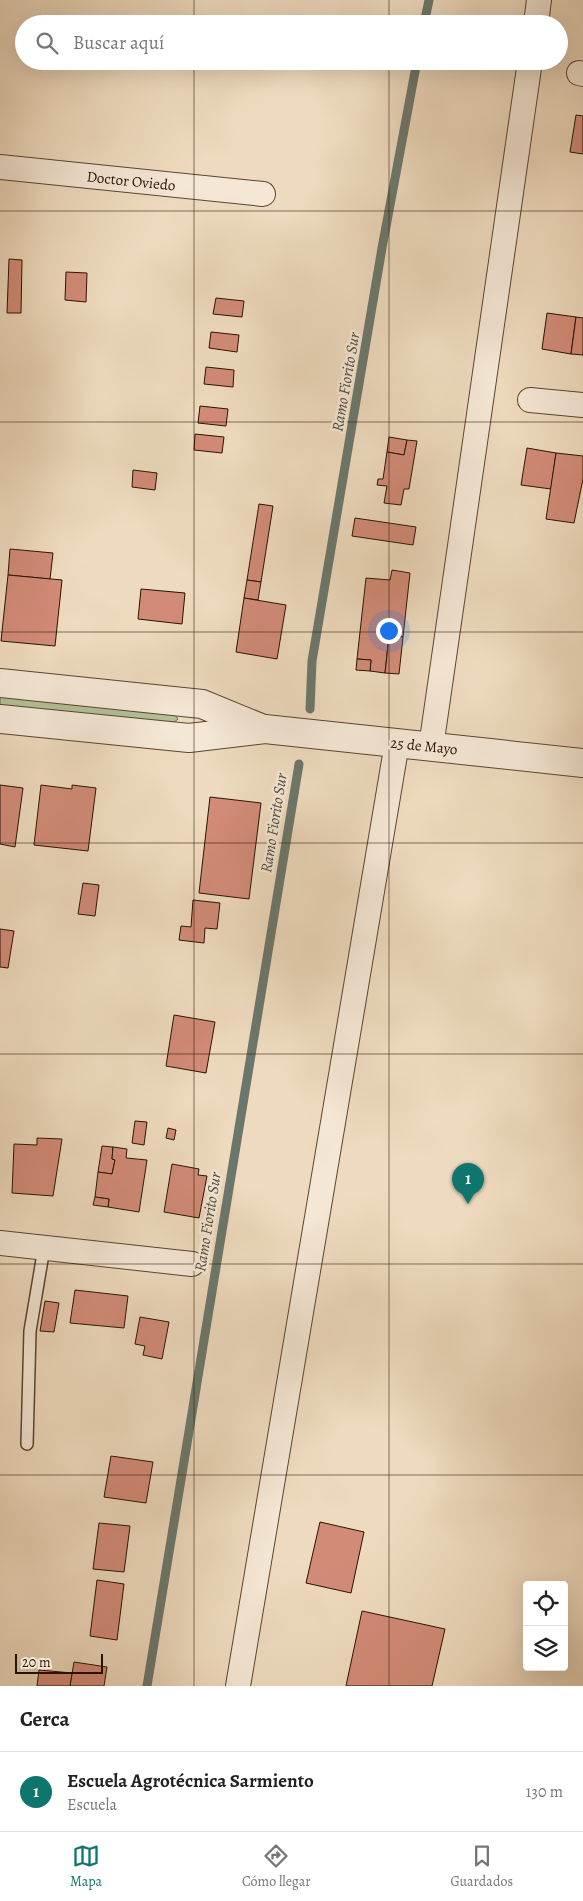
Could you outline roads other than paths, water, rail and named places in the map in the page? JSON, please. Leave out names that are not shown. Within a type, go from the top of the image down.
[{"type":"street","points":[[537,15],[539,0]]},
{"type":"street","points":[[431,747],[529,70]]},
{"type":"street","name":"Doctor Oviedo","points":[[0,167],[263,194]]},
{"type":"street","points":[[530,400],[583,405]]},
{"type":"street","name":"25 de Mayo","points":[[0,683],[202,704],[265,729]]},
{"type":"street","name":"25 de Mayo","points":[[0,719],[189,738],[265,729],[583,763]]},
{"type":"street","points":[[238,1686],[397,744]]},
{"type":"street","points":[[0,1243],[192,1264]]},
{"type":"lane","points":[[27,1444],[30,1331],[44,1248]]},
{"type":"waterway","name":"Ramo Fiorito Sur","points":[[426,15],[429,0]]},
{"type":"waterway","name":"Ramo Fiorito Sur","points":[[310,709],[312,661],[382,248],[415,70]]},
{"type":"waterway","name":"Ramo Fiorito Sur","points":[[147,1686],[299,764]]},
{"type":"place","name":"Escuela Agrotécnica Sarmiento","points":[[468,1204]]}]
